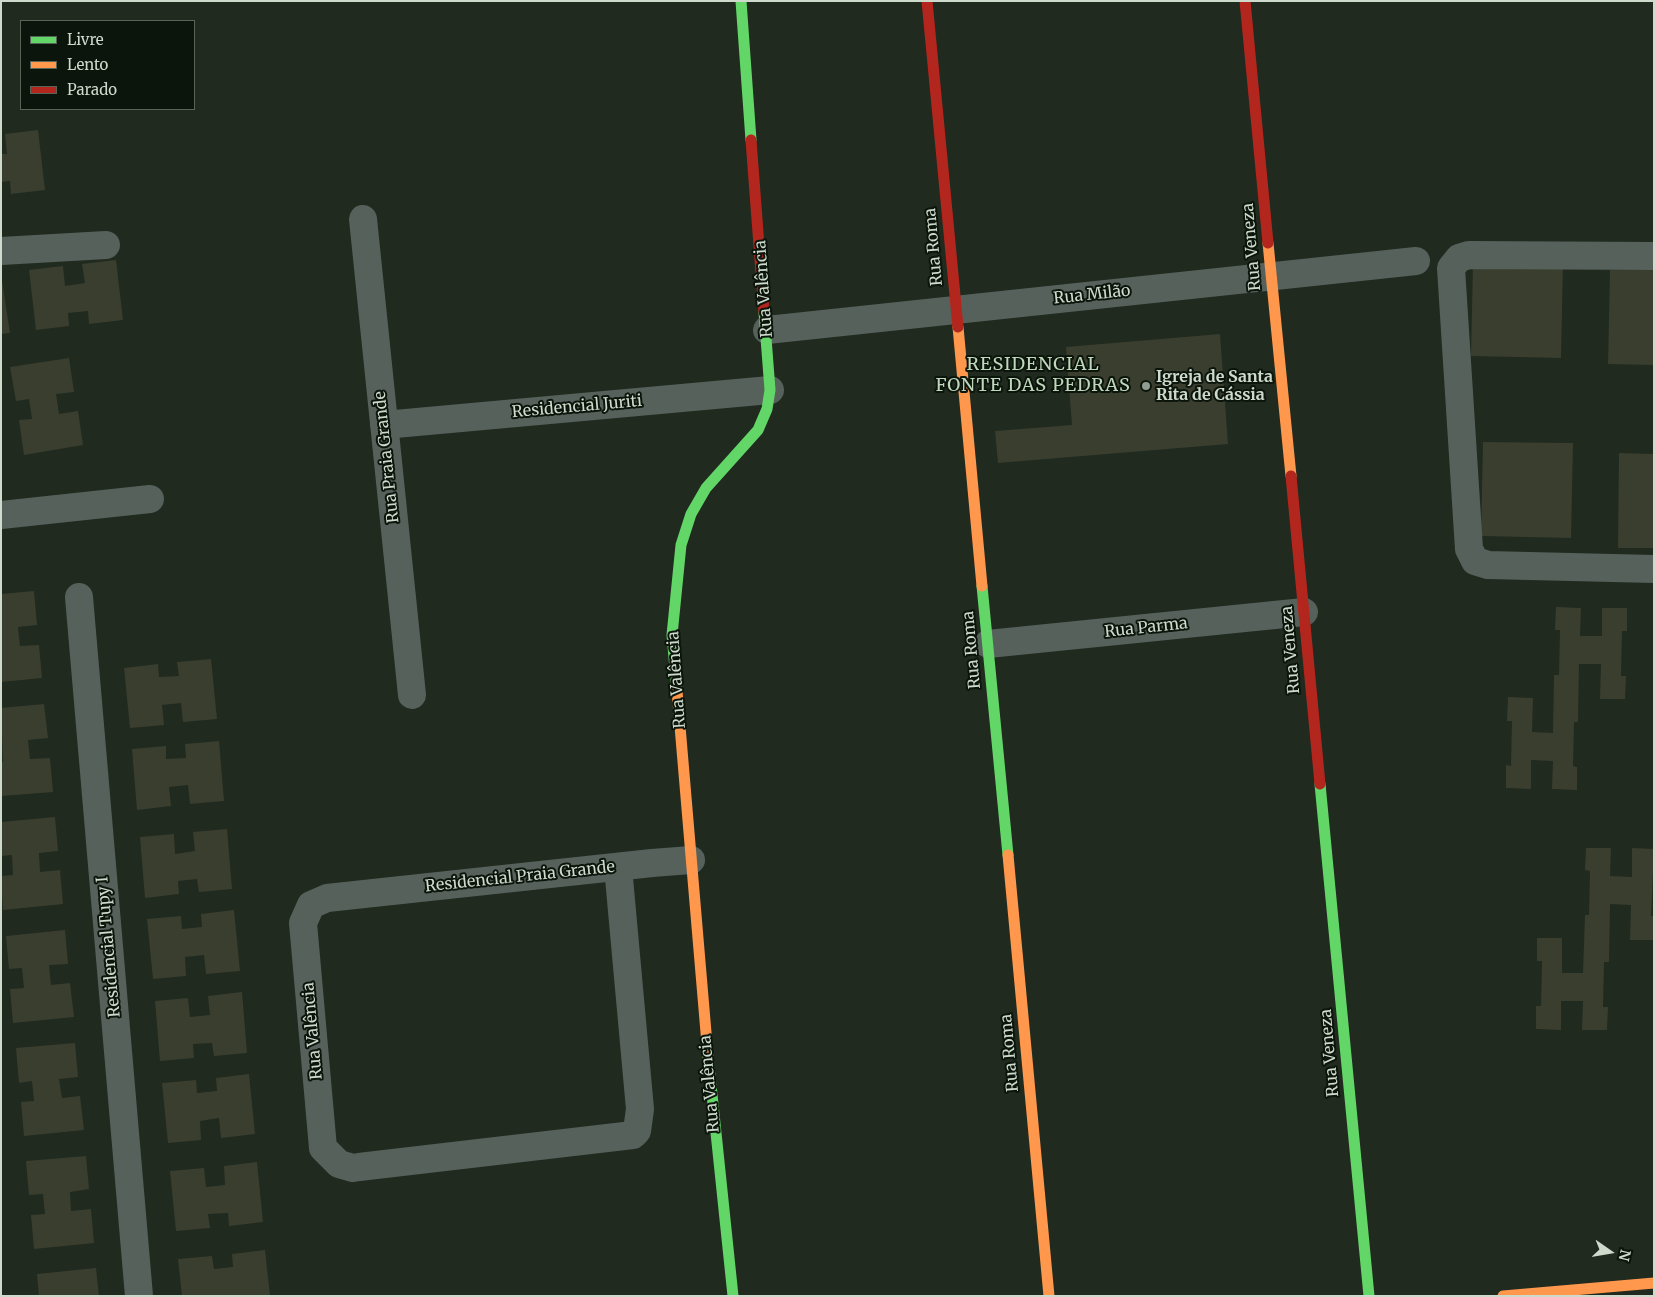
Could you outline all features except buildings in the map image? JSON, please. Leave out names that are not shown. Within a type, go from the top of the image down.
[{"type":"street","name":"Rua Valência","points":[[733,1296],[715,1134],[672,635],[682,546],[691,514],[706,488],[758,430],[768,409],[770,390],[767,330],[742,1]]},
{"type":"street","name":"Rua Roma","points":[[927,1],[1049,1296]]},
{"type":"street","name":"Rua Veneza","points":[[1245,1],[1369,1296]]},
{"type":"street","name":"Rua Praia Grande","points":[[363,219],[412,695]]},
{"type":"street","points":[[1,251],[106,245]]},
{"type":"street","points":[[1654,256],[1469,255],[1459,258],[1451,268],[1469,549],[1475,561],[1488,565],[1654,569]]},
{"type":"street","name":"Rua Milão","points":[[767,330],[1416,261]]},
{"type":"street","name":"Residencial Juriti","points":[[384,425],[770,390]]},
{"type":"street","points":[[1,515],[150,499]]},
{"type":"street","name":"Residencial Tupy I","points":[[79,597],[139,1296]]},
{"type":"street","name":"Rua Parma","points":[[988,644],[1304,612]]},
{"type":"street","name":"Residencial Praia Grande","points":[[348,896],[691,860]]},
{"type":"street","name":"Rua Valência","points":[[348,896],[327,898],[311,905],[303,923],[324,1148],[339,1164],[353,1168],[623,1136],[637,1132],[640,1109],[618,867]]},
{"type":"street","points":[[1503,1296],[1654,1283]]},
{"type":"traffic: fast","points":[[741,1],[751,140]]},
{"type":"traffic: fast","points":[[677,691],[672,635],[681,545],[691,514],[706,488],[758,430],[767,409],[770,390],[764,312]]},
{"type":"traffic: fast","points":[[982,586],[1008,855]]},
{"type":"traffic: fast","points":[[1320,784],[1369,1296]]},
{"type":"traffic: fast","points":[[708,1056],[733,1296]]},
{"type":"traffic: slow","points":[[1268,243],[1291,476]]},
{"type":"traffic: slow","points":[[958,327],[982,586]]},
{"type":"traffic: slow","points":[[677,691],[708,1056]]},
{"type":"traffic: slow","points":[[1008,855],[1049,1296]]},
{"type":"traffic: slow","points":[[1503,1296],[1654,1283]]},
{"type":"traffic: jam","points":[[927,1],[958,327]]},
{"type":"traffic: jam","points":[[1245,1],[1268,243]]},
{"type":"traffic: jam","points":[[751,140],[764,312]]},
{"type":"traffic: jam","points":[[1291,476],[1320,784]]},
{"type":"place","name":"Igreja de Santa Rita de Cássia","points":[[1146,386]]},
{"type":"district","name":"RESIDENCIAL FONTE DAS PEDRAS","points":[[1033,375]]}]
